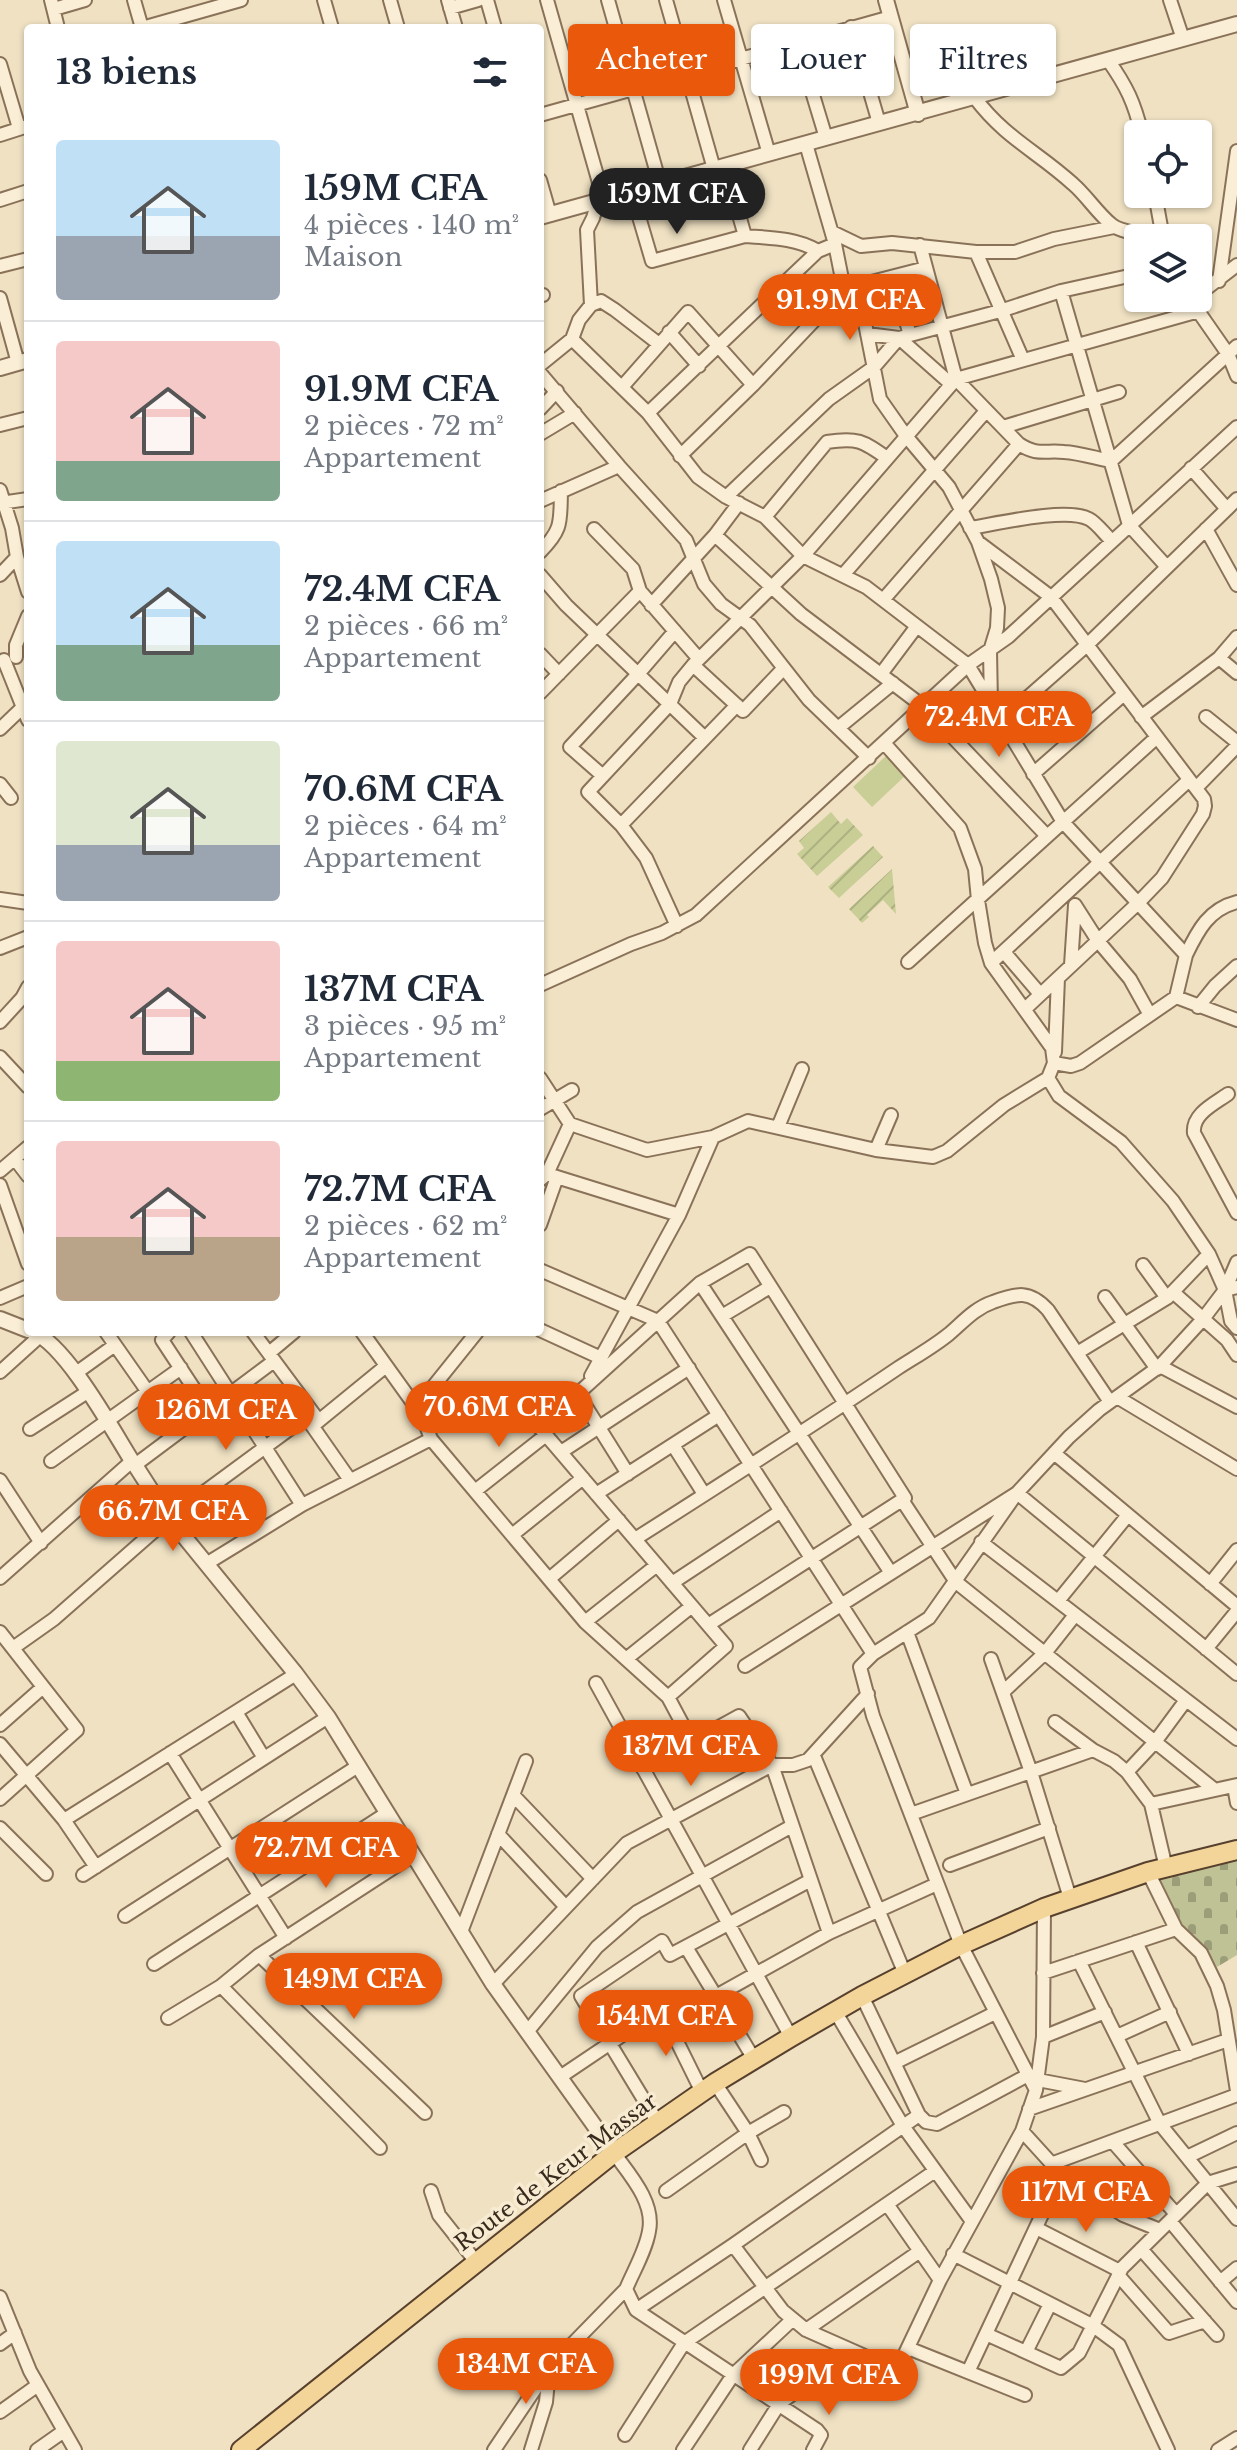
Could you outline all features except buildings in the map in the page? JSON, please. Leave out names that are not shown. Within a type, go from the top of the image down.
[{"type":"main road","name":"Route de Keur Massar","points":[[241,2450],[614,2153],[754,2059],[862,1996],[961,1945],[1044,1908],[1157,1870],[1237,1850]]},
{"type":"street","points":[[57,24],[52,4],[85,0]]},
{"type":"street","points":[[134,0],[141,24]]},
{"type":"street","points":[[153,24],[201,6],[241,0]]},
{"type":"street","points":[[324,0],[331,24]]},
{"type":"street","points":[[390,0],[397,24]]},
{"type":"street","points":[[455,24],[449,4],[478,0]]},
{"type":"street","points":[[487,0],[494,24]]},
{"type":"street","points":[[547,0],[601,201],[587,230],[591,305]]},
{"type":"street","points":[[608,0],[615,24]]},
{"type":"street","points":[[666,0],[673,24]]},
{"type":"street","points":[[724,0],[769,154]]},
{"type":"street","points":[[886,0],[918,114]]},
{"type":"street","points":[[1170,0],[1183,39]]},
{"type":"street","points":[[863,24],[891,17]]},
{"type":"street","points":[[545,216],[1237,24]]},
{"type":"street","points":[[735,60],[751,55]]},
{"type":"street","points":[[1108,60],[1127,88],[1138,120]]},
{"type":"street","points":[[0,64],[24,127],[0,135]]},
{"type":"street","points":[[544,114],[608,96]]},
{"type":"street","points":[[635,96],[660,184]]},
{"type":"street","points":[[695,96],[745,236]]},
{"type":"street","points":[[813,96],[826,138]]},
{"type":"street","points":[[871,96],[879,123]]},
{"type":"street","points":[[975,98],[1010,137],[1071,182],[1114,227]]},
{"type":"street","points":[[806,144],[844,289],[863,313],[880,399],[949,487],[978,542],[991,579],[998,608],[997,628],[990,651],[991,704],[956,740]]},
{"type":"street","points":[[1219,281],[1237,151]]},
{"type":"street","points":[[0,200],[24,192]]},
{"type":"street","points":[[632,193],[652,261],[745,236],[794,241],[818,251]]},
{"type":"street","points":[[833,238],[861,246],[892,243],[976,252],[1015,252],[1054,239],[1114,227],[1124,229]]},
{"type":"street","points":[[648,413],[833,238]]},
{"type":"street","points":[[920,245],[954,382]]},
{"type":"street","points":[[976,252],[1023,360]]},
{"type":"street","points":[[0,266],[24,260]]},
{"type":"street","points":[[1212,286],[1237,265]]},
{"type":"street","points":[[680,456],[844,289],[926,268]]},
{"type":"street","points":[[893,277],[905,337],[1019,444],[1038,453],[1067,452],[1111,461]]},
{"type":"street","points":[[867,334],[905,337],[1061,291],[1124,277]]},
{"type":"street","points":[[1061,291],[1129,525],[1167,567]]},
{"type":"street","points":[[0,298],[23,362],[0,368]]},
{"type":"street","points":[[544,362],[572,339],[579,320],[591,305],[601,301],[659,344]]},
{"type":"street","points":[[622,387],[688,312],[753,385]]},
{"type":"street","points":[[677,926],[646,858],[621,825],[588,792],[670,704],[679,682],[696,662],[803,556],[954,382],[1078,345],[1163,312]]},
{"type":"street","points":[[1203,312],[1232,350],[1237,376]]},
{"type":"street","points":[[669,332],[699,366]]},
{"type":"street","points":[[726,497],[829,399],[874,367],[905,337]]},
{"type":"street","points":[[572,339],[648,413],[698,477],[726,497],[765,517],[803,556],[866,587],[968,665],[1063,822],[1186,955]]},
{"type":"street","points":[[1111,461],[1232,350]]},
{"type":"street","points":[[544,377],[686,540],[704,584],[721,604],[750,625],[809,700],[869,758]]},
{"type":"street","points":[[544,405],[557,391]]},
{"type":"street","points":[[1003,427],[1119,392]]},
{"type":"street","points":[[843,575],[986,411]]},
{"type":"street","points":[[544,432],[575,413]]},
{"type":"street","points":[[0,425],[24,419]]},
{"type":"street","points":[[544,983],[696,915],[968,665],[990,651],[1237,427]]},
{"type":"street","points":[[765,517],[827,442],[848,438],[861,440],[887,458]]},
{"type":"street","points":[[883,600],[1019,444]]},
{"type":"street","points":[[544,548],[560,526],[550,496],[619,466]]},
{"type":"street","points":[[1191,468],[1227,509]]},
{"type":"street","points":[[24,499],[1,498],[12,528],[24,579]]},
{"type":"street","points":[[1001,721],[1087,645],[1237,499]]},
{"type":"street","points":[[651,605],[715,535],[739,503]]},
{"type":"street","points":[[970,528],[1049,515],[1068,515],[1089,519],[1112,541]]},
{"type":"street","points":[[594,529],[633,569],[640,591],[675,631],[696,662],[743,711],[783,669]]},
{"type":"street","points":[[1206,529],[1237,585]]},
{"type":"street","points":[[715,535],[801,614],[924,707],[1047,836]]},
{"type":"street","points":[[978,542],[1051,597],[1204,799],[1205,806],[1162,878],[1025,1009]]},
{"type":"street","points":[[0,575],[17,557]]},
{"type":"street","points":[[544,579],[597,635],[705,738]]},
{"type":"street","points":[[544,689],[640,591]]},
{"type":"street","points":[[24,626],[12,658],[24,703]]},
{"type":"street","points":[[881,674],[917,626]]},
{"type":"street","points":[[603,776],[570,747],[675,631]]},
{"type":"street","points":[[1141,717],[1219,658],[1237,637]]},
{"type":"street","points":[[544,658],[559,674]]},
{"type":"street","points":[[1219,658],[1237,673]]},
{"type":"street","points":[[838,728],[893,683]]},
{"type":"street","points":[[1033,774],[1124,694]]},
{"type":"street","points":[[621,825],[737,705]]},
{"type":"street","points":[[0,729],[24,712]]},
{"type":"street","points":[[991,963],[1099,863],[1237,744],[1206,717]]},
{"type":"street","points":[[908,962],[1157,737]]},
{"type":"street","points":[[885,744],[960,828],[975,869],[985,943],[991,963],[1025,1009],[1054,1059],[1071,1066],[1080,1063],[1176,997],[1186,955],[1198,929],[1220,909],[1237,902]]},
{"type":"street","points":[[0,784],[11,798]]},
{"type":"street","points":[[1071,965],[1075,886]]},
{"type":"street","points":[[0,899],[24,902]]},
{"type":"street","points":[[1075,905],[1098,941],[1130,979],[1150,1015]]},
{"type":"street","points":[[0,948],[24,939]]},
{"type":"street","points":[[1004,952],[1040,994]]},
{"type":"street","points":[[1198,1007],[1237,966]]},
{"type":"street","points":[[544,1084],[570,1124],[647,1150],[713,1137],[748,1121],[876,1150],[933,1157],[947,1151],[1004,1105],[1048,1078],[1054,1059],[1058,978]]},
{"type":"street","points":[[1176,997],[1237,1020]]},
{"type":"street","points":[[0,1022],[24,998]]},
{"type":"street","points":[[0,1057],[24,1083]]},
{"type":"street","points":[[778,1127],[802,1069]]},
{"type":"street","points":[[1048,1078],[1059,1096],[1121,1142],[1173,1201],[1231,1288]]},
{"type":"street","points":[[544,1107],[572,1090]]},
{"type":"street","points":[[1228,1094],[1197,1117],[1193,1124],[1194,1133],[1237,1213]]},
{"type":"street","points":[[876,1150],[891,1115]]},
{"type":"street","points":[[544,1201],[548,1177],[570,1124]]},
{"type":"street","points":[[581,1391],[679,1215],[713,1137]]},
{"type":"street","points":[[0,1171],[24,1151]]},
{"type":"street","points":[[15,1159],[24,1171]]},
{"type":"street","points":[[548,1177],[679,1215]]},
{"type":"street","points":[[0,1185],[24,1253]]},
{"type":"street","points":[[668,1697],[726,1646],[708,1625],[692,1606],[672,1583],[619,1520],[596,1494],[561,1452],[540,1428],[700,1283],[750,1254],[905,1498],[708,1625]]},
{"type":"street","points":[[1077,1353],[1171,1295],[1209,1254]]},
{"type":"street","points":[[1237,1262],[1231,1288],[1231,1321],[1237,1328]]},
{"type":"street","points":[[1143,1265],[1171,1295],[1232,1340],[1237,1355]]},
{"type":"street","points":[[544,1272],[658,1321],[873,1654]]},
{"type":"street","points":[[700,1283],[891,1573]]},
{"type":"street","points":[[722,1316],[770,1287]]},
{"type":"street","points":[[0,1298],[24,1288]]},
{"type":"street","points":[[1034,2082],[961,1945],[873,1716],[860,1667],[873,1654],[929,1618],[1017,1493],[1069,1437],[1158,1367],[1231,1288]]},
{"type":"street","points":[[635,1539],[845,1404],[948,1335],[989,1303],[1027,1294],[1038,1299],[1114,1399],[1237,1469]]},
{"type":"street","points":[[1105,1297],[1158,1367],[1237,1407]]},
{"type":"street","points":[[0,1319],[24,1328]]},
{"type":"street","points":[[544,1332],[601,1358]]},
{"type":"street","points":[[0,1372],[32,1336]]},
{"type":"street","points":[[40,1336],[89,1391],[169,1518],[328,1717],[493,1984],[646,2202],[650,2228],[626,2289],[550,2367],[494,2450]]},
{"type":"street","points":[[109,1336],[148,1392]]},
{"type":"street","points":[[166,1336],[162,1340],[208,1410]]},
{"type":"street","points":[[194,1336],[302,1505]]},
{"type":"street","points":[[256,1336],[350,1480]]},
{"type":"street","points":[[0,1578],[134,1463],[230,1394],[290,1336]]},
{"type":"street","points":[[365,1336],[416,1408],[431,1439],[585,1622],[668,1697],[692,1742]]},
{"type":"street","points":[[416,1408],[474,1336]]},
{"type":"street","points":[[76,1373],[115,1345]]},
{"type":"street","points":[[316,1424],[386,1366]]},
{"type":"street","points":[[51,1461],[181,1368]]},
{"type":"street","points":[[561,1452],[689,1368]]},
{"type":"street","points":[[30,1429],[89,1391]]},
{"type":"street","points":[[581,1391],[628,1474]]},
{"type":"street","points":[[596,1494],[719,1415]]},
{"type":"street","points":[[8,1649],[54,1619],[169,1518],[264,1446],[306,1417],[316,1424]]},
{"type":"street","points":[[475,1491],[546,1435]]},
{"type":"street","points":[[206,1564],[302,1505],[431,1439]]},
{"type":"street","points":[[673,1445],[704,1494]]},
{"type":"street","points":[[1054,1453],[1237,1609],[1206,1649]]},
{"type":"street","points":[[512,1535],[583,1478]]},
{"type":"street","points":[[0,1480],[41,1543]]},
{"type":"street","points":[[745,1666],[1017,1493]]},
{"type":"street","points":[[1017,1493],[1237,1674]]},
{"type":"street","points":[[902,1500],[956,1582],[1215,1790]]},
{"type":"street","points":[[672,1583],[781,1511]]},
{"type":"street","points":[[1058,1601],[1128,1515]]},
{"type":"street","points":[[549,1579],[619,1520]]},
{"type":"street","points":[[981,1542],[1237,1739]]},
{"type":"street","points":[[1210,1584],[1237,1550]]},
{"type":"street","points":[[585,1622],[657,1565]]},
{"type":"street","points":[[626,1659],[692,1606]]},
{"type":"street","points":[[1003,1692],[1045,1653],[1075,1615]]},
{"type":"street","points":[[0,1632],[8,1649],[77,1730],[0,1799]]},
{"type":"street","points":[[907,1632],[967,1794]]},
{"type":"street","points":[[991,1659],[1031,1772],[1070,1898]]},
{"type":"street","points":[[64,1820],[296,1674]]},
{"type":"street","points":[[596,1683],[791,2037]]},
{"type":"street","points":[[0,1725],[43,1687]]},
{"type":"street","points":[[493,1984],[627,1843],[772,1765],[793,1765],[808,1760],[868,1694]]},
{"type":"street","points":[[1127,1772],[1155,1742],[1186,1700]]},
{"type":"street","points":[[236,1712],[264,1758]]},
{"type":"street","points":[[643,1769],[739,1716],[772,1765],[829,1933]]},
{"type":"street","points":[[83,1875],[328,1717]]},
{"type":"street","points":[[1051,2164],[1160,2124],[1237,2091],[1230,2035],[1209,1968],[1201,1953],[1176,1929],[1157,1870],[1151,1804],[1127,1772],[1055,1722]]},
{"type":"street","points":[[0,1744],[64,1820],[96,1867]]},
{"type":"street","points":[[911,1814],[1093,1750]]},
{"type":"street","points":[[170,1753],[286,1938]]},
{"type":"street","points":[[814,1756],[905,1974]]},
{"type":"street","points":[[461,1932],[526,1761]]},
{"type":"street","points":[[125,1916],[358,1766]]},
{"type":"street","points":[[1151,1804],[1236,1786],[1237,1803]]},
{"type":"street","points":[[513,1795],[593,1879]]},
{"type":"street","points":[[154,1964],[387,1813]]},
{"type":"street","points":[[527,2032],[597,1947],[637,1912],[792,1826]]},
{"type":"street","points":[[0,1828],[46,1874]]},
{"type":"street","points":[[950,1865],[1049,1828]]},
{"type":"street","points":[[498,1834],[566,1907]]},
{"type":"street","points":[[168,2018],[221,1986],[259,1955],[413,1855]]},
{"type":"street","points":[[658,2123],[581,1996],[662,1941],[670,1955],[811,1880]]},
{"type":"street","points":[[716,1996],[829,1933],[937,1884]]},
{"type":"street","points":[[733,2245],[764,2289],[806,2330],[867,2357],[894,2364],[901,2362],[953,2254],[1022,2131],[1029,2109],[1043,2037],[1044,1908]]},
{"type":"street","points":[[1043,1973],[1176,1929]]},
{"type":"street","points":[[1136,1942],[1189,2054]]},
{"type":"street","points":[[686,1947],[754,2059]]},
{"type":"street","points":[[259,1955],[425,2113]]},
{"type":"street","points":[[1079,1961],[1160,2124],[1237,2219]]},
{"type":"street","points":[[221,1986],[380,2148]]},
{"type":"street","points":[[862,1996],[919,2115],[926,2122],[937,2124],[1034,2082],[1087,2090]]},
{"type":"street","points":[[560,2077],[673,2001]]},
{"type":"street","points":[[661,2009],[709,2088],[748,2133],[761,2160]]},
{"type":"street","points":[[835,2011],[903,2126],[971,2220]]},
{"type":"street","points":[[1043,2037],[1105,2012]]},
{"type":"street","points":[[1117,2036],[1170,2012]]},
{"type":"street","points":[[894,2063],[995,2013]]},
{"type":"street","points":[[1029,2109],[1189,2054],[1230,2035]]},
{"type":"street","points":[[666,2191],[748,2133],[784,2112]]},
{"type":"street","points":[[636,2310],[919,2115]]},
{"type":"street","points":[[1022,2131],[1061,2174],[1123,2215],[1169,2222]]},
{"type":"street","points":[[1187,2157],[1237,2133]]},
{"type":"street","points":[[1113,2142],[1169,2222],[1237,2302]]},
{"type":"street","points":[[625,2435],[684,2343],[935,2171]]},
{"type":"street","points":[[968,2372],[1061,2174]]},
{"type":"street","points":[[986,2334],[1061,2368],[1079,2353],[1119,2273],[1208,2183],[1237,2174]]},
{"type":"street","points":[[431,2191],[439,2215],[477,2263]]},
{"type":"street","points":[[887,2204],[940,2280]]},
{"type":"street","points":[[1036,2228],[1119,2273],[1169,2333],[1205,2321]]},
{"type":"street","points":[[1141,2249],[1217,2335]]},
{"type":"street","points":[[806,2330],[920,2251]]},
{"type":"street","points":[[953,2254],[1092,2325],[1119,2345],[1168,2450]]},
{"type":"street","points":[[1220,2282],[1237,2268]]},
{"type":"street","points":[[626,2289],[636,2310],[821,2435],[813,2450]]},
{"type":"street","points":[[0,2297],[38,2385],[75,2450]]},
{"type":"street","points":[[1026,2352],[1050,2304]]},
{"type":"street","points":[[683,2450],[733,2375],[793,2319]]},
{"type":"street","points":[[0,2344],[15,2333]]},
{"type":"street","points":[[908,2348],[1025,2395]]},
{"type":"street","points":[[750,2450],[779,2404],[802,2387],[867,2357]]},
{"type":"street","points":[[531,2450],[546,2402],[550,2367]]},
{"type":"street","points":[[0,2412],[38,2385]]},
{"type":"street","points":[[37,2450],[64,2431]]},
{"type":"street","points":[[1218,2450],[1237,2438]]},
{"type":"green space","points":[[887,755],[906,775],[872,807],[853,787]]},
{"type":"green space","points":[[831,812],[841,824],[847,818],[863,835],[817,876],[797,854],[804,848],[799,841]]},
{"type":"green space","points":[[873,846],[883,857],[839,898],[828,887]]},
{"type":"green space","points":[[892,869],[896,914],[883,900],[862,923],[849,909]]},
{"type":"green space","points":[[1237,1859],[1237,1955],[1217,1967],[1204,1945],[1186,1932],[1160,1880]]}]
